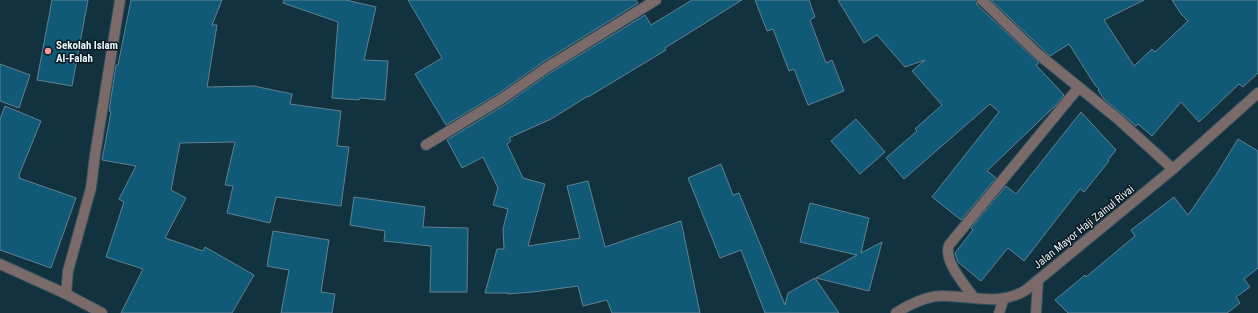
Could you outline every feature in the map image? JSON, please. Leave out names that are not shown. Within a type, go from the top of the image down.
[{"type":"street","points":[[66,294],[68,271],[90,188],[94,155],[120,0]]},
{"type":"street","points":[[426,145],[503,98],[546,68],[656,0]]},
{"type":"street","points":[[982,0],[1038,54],[1118,119],[1173,169]]},
{"type":"street","points":[[974,298],[951,264],[948,253],[950,245],[1079,87]]},
{"type":"street","name":"Jalan Mayor Haji Zainul Rivai","points":[[896,313],[907,306],[940,295],[992,300],[1019,294],[1173,169],[1258,93]]},
{"type":"street","points":[[0,264],[66,294],[102,313]]},
{"type":"street","points":[[1036,313],[1038,280]]},
{"type":"street","points":[[999,313],[1004,298]]},
{"type":"building","points":[[52,0],[88,0],[72,86],[37,80]]},
{"type":"building","points":[[131,0],[222,0],[212,25],[217,25],[207,87],[254,86],[292,94],[290,104],[341,111],[337,146],[349,147],[341,206],[276,197],[270,223],[227,213],[233,186],[225,185],[235,142],[180,143],[171,190],[186,198],[165,238],[203,251],[205,247],[254,275],[232,313],[121,313],[143,269],[106,257],[124,202],[119,199],[136,166],[102,160],[111,112],[109,111],[116,65],[118,65]]},
{"type":"building","points":[[284,0],[346,0],[376,7],[364,60],[388,61],[385,100],[332,98],[338,22],[283,3]]},
{"type":"building","points":[[408,0],[636,0],[638,3],[543,62],[499,93],[446,125],[415,74],[442,58]]},
{"type":"building","points":[[692,0],[742,0],[665,48],[666,50],[551,119],[509,138],[511,141],[507,144],[523,178],[545,184],[528,246],[580,238],[567,186],[588,181],[605,247],[681,221],[700,313],[612,313],[607,300],[583,306],[578,286],[508,294],[485,293],[497,249],[504,249],[503,229],[508,209],[493,205],[498,188],[483,157],[462,168],[447,140],[506,104],[550,73],[645,15],[651,25]]},
{"type":"building","points":[[755,0],[809,0],[815,17],[810,20],[826,63],[832,60],[844,91],[808,105],[794,69],[789,71],[773,29],[767,31]]},
{"type":"building","points":[[838,0],[976,0],[977,5],[1039,63],[1036,65],[1064,95],[1057,104],[987,171],[996,178],[961,220],[932,197],[999,112],[990,104],[904,179],[886,158],[917,131],[915,129],[942,105],[912,71],[925,60],[905,67],[877,35],[864,43]]},
{"type":"building","points":[[991,0],[1144,0],[1104,20],[1134,66],[1152,49],[1155,52],[1188,21],[1181,14],[1172,0],[1258,0],[1258,73],[1243,87],[1239,84],[1199,122],[1181,102],[1152,136],[1138,124],[1136,126],[1104,99],[1069,44],[1050,56]]},
{"type":"building","points":[[0,64],[30,75],[19,108],[0,101]]},
{"type":"building","points":[[5,106],[41,121],[19,178],[76,198],[51,268],[0,250],[0,119]]},
{"type":"building","points":[[1081,112],[1116,150],[1084,192],[1080,189],[1024,261],[1008,248],[981,281],[958,262],[955,253],[973,230],[971,228],[1006,186],[1016,194]]},
{"type":"building","points":[[856,119],[885,152],[860,174],[831,141]]},
{"type":"building","points":[[1238,139],[1258,151],[1258,268],[1244,279],[1250,287],[1236,297],[1240,303],[1227,313],[1068,313],[1055,300],[1085,275],[1086,277],[1135,236],[1131,230],[1174,197],[1188,215],[1216,175]]},
{"type":"building","points":[[721,164],[733,195],[739,193],[785,305],[788,293],[815,278],[839,313],[765,313],[741,250],[720,258],[688,178]]},
{"type":"building","points":[[354,197],[425,207],[423,227],[468,228],[467,292],[430,292],[431,246],[384,241],[385,231],[350,225]]},
{"type":"building","points":[[810,203],[869,218],[861,253],[882,242],[869,291],[816,278],[857,255],[800,242]]},
{"type":"building","points":[[273,231],[329,240],[321,292],[335,294],[332,313],[281,313],[289,270],[267,266]]},
{"type":"place","name":"Sekolah Islam Al-Falah","points":[[48,51]]}]
